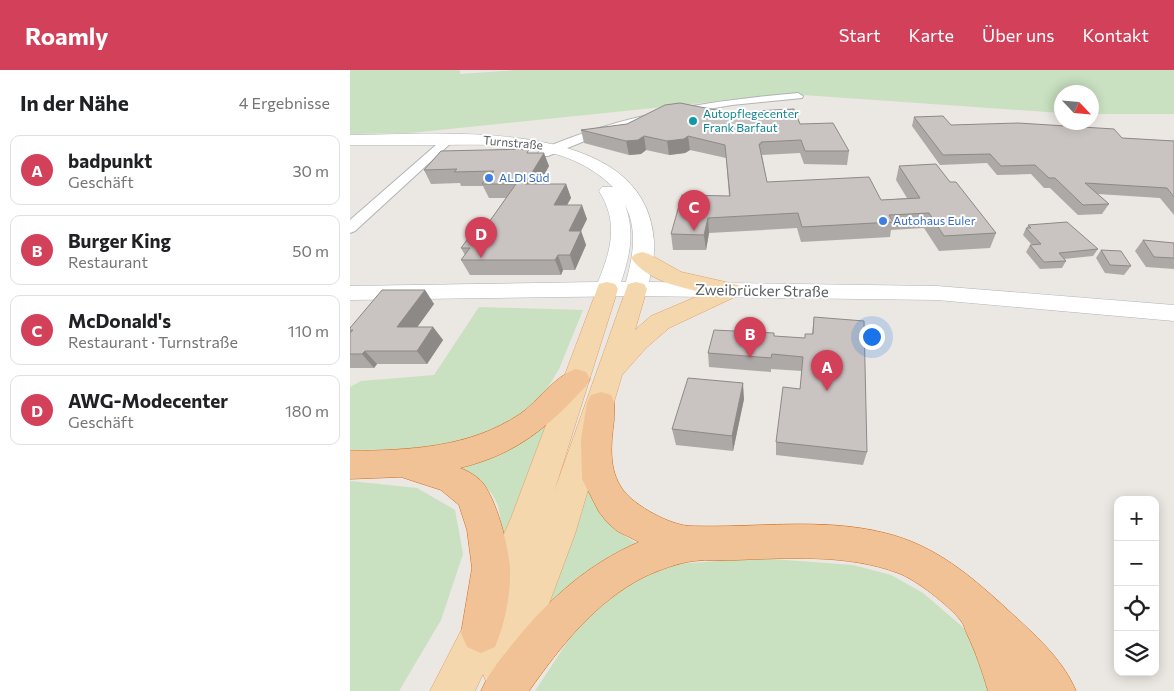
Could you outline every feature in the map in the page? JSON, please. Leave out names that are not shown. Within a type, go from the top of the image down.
[{"type":"highway","points":[[350,465],[384,465],[435,461],[482,449],[596,385],[598,477],[608,498],[619,512],[638,525],[691,544]]},
{"type":"highway","points":[[384,465],[434,472],[448,477],[471,494],[486,532],[491,570],[481,633]]},
{"type":"highway","points":[[503,691],[552,627],[575,602],[599,582],[622,568],[648,556],[691,544],[760,541],[840,543],[876,547],[901,555],[934,572],[970,601],[1008,637],[1054,691]]},
{"type":"highway","points":[[970,601],[991,636],[1010,691]]},
{"type":"main road","points":[[642,258],[668,276],[688,282],[731,290]]},
{"type":"main road","points":[[495,691],[554,543],[596,385],[607,289]]},
{"type":"main road","points":[[452,691],[481,633],[528,519],[596,385],[636,289]]},
{"type":"main road","points":[[596,385],[637,342],[660,322],[731,290]]},
{"type":"street","points":[[549,151],[589,133],[659,113],[798,96]]},
{"type":"street","name":"Turnstraße","points":[[350,140],[514,141],[597,166],[624,189],[638,212],[643,230],[642,258],[636,289]]},
{"type":"street","points":[[350,228],[456,140]]},
{"type":"street","name":"Turnstraße","points":[[549,151],[585,170],[602,184],[616,203],[621,216],[622,242],[607,289]]},
{"type":"street","name":"Zweibrücker Straße","points":[[350,293],[636,289],[989,296],[1174,313]]},
{"type":"green space","points":[[350,70],[460,70],[460,74],[516,70],[1174,70],[1174,114],[1099,114],[1099,85],[1054,85],[1054,113],[789,94],[410,133],[350,134]]},
{"type":"green space","points":[[479,307],[583,310],[559,369],[539,402],[510,426],[432,449],[350,450],[350,387],[361,381],[434,375]]},
{"type":"green space","points":[[550,417],[503,542],[499,510],[495,499],[480,481],[454,465]]},
{"type":"green space","points":[[350,481],[417,488],[455,510],[463,554],[441,620],[399,691],[350,691]]},
{"type":"green space","points":[[591,481],[604,512],[614,527],[621,534],[643,546],[544,614]]},
{"type":"green space","points":[[757,558],[853,565],[891,575],[923,593],[965,629],[995,691],[535,691],[577,627],[602,597],[665,565]]},
{"type":"building","points":[[680,103],[757,118],[755,111],[794,109],[800,124],[833,123],[849,151],[805,151],[801,140],[761,142],[759,144],[767,182],[869,177],[881,200],[920,198],[899,166],[936,164],[950,182],[956,182],[996,233],[944,236],[929,213],[889,215],[893,222],[802,227],[798,213],[708,218],[704,235],[671,234],[682,195],[730,196],[725,145],[688,136],[684,139],[667,141],[644,136],[638,140],[626,141],[581,130],[627,124],[665,105]]},
{"type":"building","points":[[943,116],[951,125],[1018,123],[1054,125],[1054,130],[1114,129],[1122,138],[1174,141],[1174,197],[1167,188],[1085,183],[1109,204],[1083,205],[1055,178],[1049,178],[1035,165],[1001,166],[990,154],[943,155],[914,117]]},
{"type":"building","points":[[529,149],[527,153],[544,153],[525,184],[566,184],[554,205],[582,205],[569,231],[581,231],[570,255],[558,255],[555,260],[461,260],[470,248],[461,248],[478,225],[487,225],[516,184],[482,184],[494,171],[454,172],[457,169],[424,170],[441,151]]},
{"type":"building","points":[[1067,222],[1098,249],[1059,253],[1066,261],[1044,262],[1030,245],[1041,244],[1026,228],[1031,228],[1028,225]]},
{"type":"building","points":[[1143,240],[1174,243],[1174,258],[1154,257]]},
{"type":"building","points":[[1101,250],[1121,251],[1131,266],[1110,265]]},
{"type":"building","points":[[382,290],[425,290],[397,327],[433,327],[417,351],[365,351],[362,354],[350,354],[350,333],[353,330],[350,330],[350,328]]},
{"type":"building","points":[[814,317],[864,321],[867,452],[776,442],[783,387],[800,389],[803,357],[772,354],[771,358],[708,353],[714,330],[774,333],[774,336],[805,338],[805,334],[813,334]]},
{"type":"building","points":[[688,378],[743,383],[732,436],[672,429]]},
{"type":"place","name":"Autopflegecenter Frank Barfaut","points":[[693,121]]},
{"type":"place","name":"ALDI Süd","points":[[489,178]]},
{"type":"place","name":"Autohaus Euler","points":[[883,221]]},
{"type":"place","name":"McDonald's","points":[[694,231]]},
{"type":"place","name":"AWG-Modecenter","points":[[481,258]]},
{"type":"place","name":"Burger King","points":[[750,358]]},
{"type":"place","name":"badpunkt","points":[[827,391]]}]
